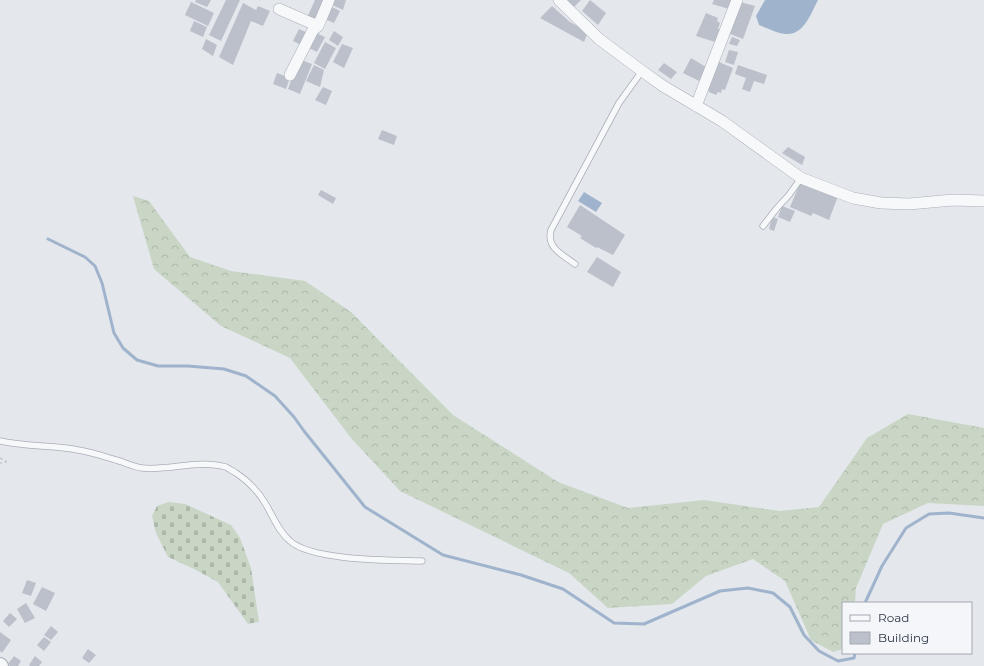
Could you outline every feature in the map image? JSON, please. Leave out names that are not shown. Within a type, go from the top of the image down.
[{"type":"street","points":[[290,75],[313,30],[318,26],[329,0]]},
{"type":"street","points":[[559,0],[599,39],[642,71],[722,121],[801,178],[853,198],[881,203],[908,204],[953,200],[984,201]]},
{"type":"street","points":[[696,106],[737,0]]},
{"type":"street","points":[[279,9],[318,26]]},
{"type":"lane","points":[[575,264],[554,248],[550,237],[551,230],[619,103],[642,71]]},
{"type":"lane","points":[[763,226],[801,178]]},
{"type":"lane","points":[[0,441],[14,444],[76,450],[103,455],[140,468],[158,469],[210,464],[227,468],[242,477],[254,488],[264,502],[281,532],[291,542],[302,548],[321,554],[357,559],[422,561]]},
{"type":"path","points":[[0,458],[6,461],[0,463]]},
{"type":"green space","points":[[133,196],[149,201],[190,257],[231,271],[305,281],[351,312],[453,415],[558,482],[628,508],[704,500],[780,511],[819,507],[867,438],[908,414],[984,428],[984,506],[928,503],[883,524],[856,588],[855,602],[842,602],[842,649],[833,652],[811,640],[785,581],[753,559],[706,576],[672,604],[608,608],[569,573],[400,491],[351,438],[290,358],[221,326],[154,269]]},
{"type":"green space","points":[[169,502],[185,504],[231,525],[240,538],[251,568],[259,622],[248,624],[218,582],[168,557],[156,533],[152,516],[157,506]]},
{"type":"water","points":[[765,0],[818,0],[802,28],[792,34],[785,34],[775,32],[759,25],[756,16]]},
{"type":"water","points":[[584,192],[602,203],[596,212],[578,201]]},
{"type":"building","points":[[196,0],[211,0],[207,7],[195,2]]},
{"type":"building","points":[[226,0],[240,0],[221,41],[209,35]]},
{"type":"building","points":[[315,0],[327,0],[316,24],[306,20]]},
{"type":"building","points":[[331,0],[346,0],[343,10],[330,4]]},
{"type":"building","points":[[567,0],[581,0],[574,7]]},
{"type":"building","points":[[590,0],[606,13],[598,25],[582,11]]},
{"type":"building","points":[[714,0],[733,0],[729,9],[712,4]]},
{"type":"building","points":[[191,2],[214,13],[208,26],[185,15]]},
{"type":"building","points":[[740,2],[755,6],[743,39],[728,33]]},
{"type":"building","points":[[243,3],[256,10],[258,6],[270,11],[263,26],[251,21],[233,65],[219,57]]},
{"type":"building","points":[[328,5],[340,11],[334,23],[322,18]]},
{"type":"building","points":[[552,6],[570,22],[588,32],[584,42],[540,18]]},
{"type":"building","points":[[706,13],[718,18],[717,21],[720,23],[718,29],[721,30],[715,42],[696,36]]},
{"type":"building","points":[[194,21],[207,27],[203,37],[190,31]]},
{"type":"building","points":[[299,29],[310,34],[303,46],[293,41]]},
{"type":"building","points":[[334,31],[343,37],[338,46],[329,40]]},
{"type":"building","points":[[314,32],[325,37],[317,52],[307,47]]},
{"type":"building","points":[[732,37],[740,40],[737,46],[729,44]]},
{"type":"building","points":[[206,39],[217,45],[213,56],[202,49]]},
{"type":"building","points":[[325,42],[336,48],[325,69],[314,63]]},
{"type":"building","points":[[342,44],[353,48],[344,68],[333,62]]},
{"type":"building","points":[[729,50],[738,52],[734,65],[725,62]]},
{"type":"building","points":[[691,58],[706,67],[699,81],[683,73]]},
{"type":"building","points":[[299,59],[312,64],[300,94],[288,89]]},
{"type":"building","points":[[714,60],[733,68],[725,90],[722,89],[721,93],[718,92],[716,95],[709,92],[708,89]]},
{"type":"building","points":[[664,63],[677,72],[671,79],[658,70]]},
{"type":"building","points":[[314,65],[324,70],[320,87],[306,81]]},
{"type":"building","points":[[738,65],[767,75],[764,84],[754,81],[750,92],[742,89],[746,78],[735,74]]},
{"type":"building","points":[[277,73],[290,78],[286,89],[273,84]]},
{"type":"building","points":[[323,87],[332,91],[326,105],[315,100]]},
{"type":"building","points":[[382,130],[397,136],[394,145],[378,139]]},
{"type":"building","points":[[788,147],[805,157],[802,165],[782,153]]},
{"type":"building","points":[[801,181],[838,196],[829,220],[813,213],[811,216],[790,207]]},
{"type":"building","points":[[321,190],[336,198],[333,204],[318,195]]},
{"type":"building","points":[[580,205],[625,235],[613,255],[597,247],[596,248],[580,238],[582,236],[567,227]]},
{"type":"building","points":[[782,206],[795,211],[790,222],[778,217]]},
{"type":"building","points":[[772,217],[778,219],[774,231],[769,229]]},
{"type":"building","points":[[597,257],[621,272],[613,287],[587,272]]},
{"type":"building","points":[[27,580],[36,583],[31,596],[22,593]]},
{"type":"building","points":[[42,587],[55,593],[46,611],[33,604]]},
{"type":"building","points":[[26,603],[35,618],[25,623],[17,609]]},
{"type":"building","points":[[10,613],[17,619],[9,627],[3,621]]},
{"type":"building","points":[[51,626],[58,632],[51,640],[44,635]]},
{"type":"building","points":[[0,632],[11,640],[2,653],[0,651]]},
{"type":"building","points":[[44,637],[51,642],[44,651],[37,645]]},
{"type":"building","points":[[88,649],[96,655],[89,663],[82,658]]},
{"type":"building","points":[[14,656],[21,661],[18,666],[10,666],[8,664]]},
{"type":"building","points":[[35,656],[42,662],[39,666],[30,666],[29,665]]},
{"type":"waterway","points":[[48,239],[85,257],[95,266],[102,283],[114,333],[123,348],[137,360],[158,366],[188,366],[224,369],[246,376],[275,396],[294,417],[365,507],[443,555],[521,575],[563,589],[614,623],[644,624],[720,591],[748,588],[773,593],[790,607],[804,635],[819,651],[838,661],[854,658],[855,654]]},
{"type":"waterway","points":[[865,602],[882,566],[906,528],[929,514],[949,513],[984,518]]}]
